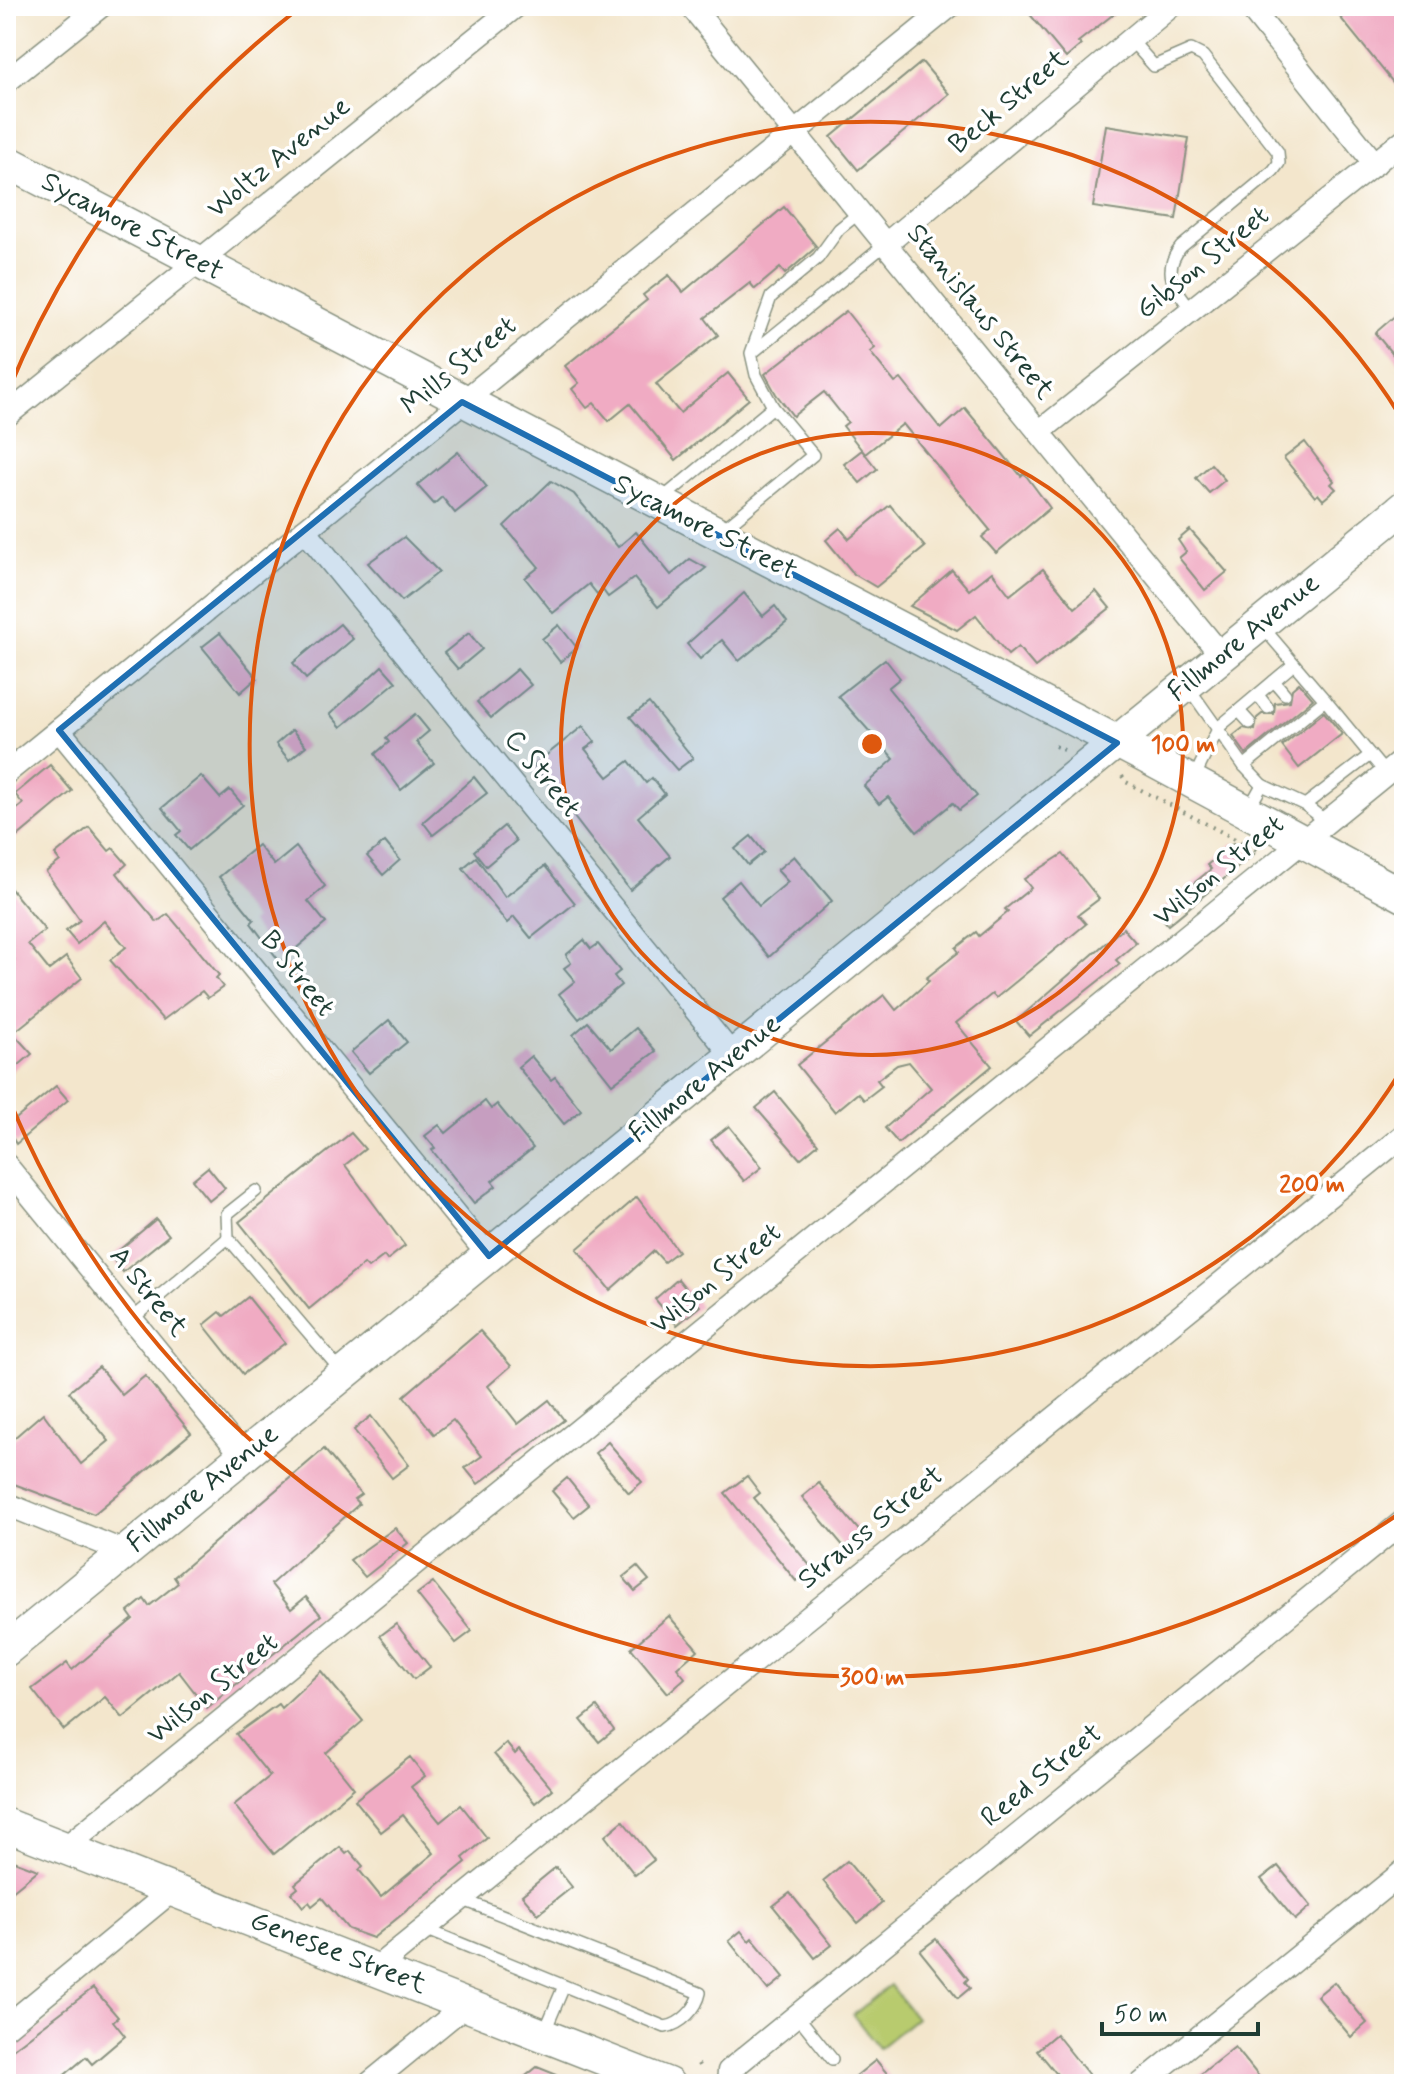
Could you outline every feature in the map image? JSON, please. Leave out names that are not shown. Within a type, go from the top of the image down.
[{"type":"street","points":[[6,82],[101,6]]},
{"type":"street","name":"Woltz Avenue","points":[[6,416],[516,6]]},
{"type":"street","name":"Stanislaus Street","points":[[691,6],[1222,656]]},
{"type":"street","name":"Mills Street","points":[[6,773],[950,6]]},
{"type":"street","name":"Beck Street","points":[[886,244],[1171,6]]},
{"type":"street","points":[[1249,6],[1375,164]]},
{"type":"street","name":"Gibson Street","points":[[1039,432],[1404,140]]},
{"type":"street","name":"Sycamore Street","points":[[6,161],[1192,782],[1254,798],[1302,842],[1404,896]]},
{"type":"street","name":"Fillmore Avenue","points":[[6,1650],[1404,507]]},
{"type":"street","name":"C Street","points":[[305,530],[733,1056]]},
{"type":"street","name":"B Street","points":[[59,730],[489,1256]]},
{"type":"street","name":"Wilson Street","points":[[66,1847],[1404,759]]},
{"type":"street","name":"Strauss Street","points":[[376,1968],[1404,1135]]},
{"type":"street","name":"A Street","points":[[6,1165],[243,1456]]},
{"type":"street","points":[[6,1504],[125,1552]]},
{"type":"street","name":"Reed Street","points":[[728,2084],[729,2071],[1404,1521]]},
{"type":"street","name":"Genesee Street","points":[[6,1825],[468,2003],[668,2084]]},
{"type":"street","points":[[1141,2084],[1404,1871]]},
{"type":"street","points":[[6,2027],[174,1889]]},
{"type":"street","points":[[369,2084],[468,2003]]},
{"type":"lane","points":[[1130,39],[1154,66],[1159,67],[1191,50],[1203,56],[1278,152],[1279,163],[1273,171],[1181,247],[1171,259],[1169,273],[1175,289],[1192,310]]},
{"type":"lane","points":[[717,534],[813,455],[773,407],[756,375],[751,353],[771,297],[818,258],[839,229],[859,213]]},
{"type":"lane","points":[[751,353],[886,244]]},
{"type":"lane","points":[[657,503],[773,407]]},
{"type":"lane","points":[[1261,624],[1386,774]]},
{"type":"lane","points":[[1192,782],[1219,727],[1294,664]]},
{"type":"lane","points":[[1274,681],[1285,694]]},
{"type":"lane","points":[[1186,685],[1244,766],[1254,798],[1305,805],[1327,822]]},
{"type":"lane","points":[[1258,695],[1268,708]]},
{"type":"lane","points":[[1244,766],[1266,743],[1325,700]]},
{"type":"lane","points":[[1239,711],[1250,723]]},
{"type":"lane","points":[[1305,805],[1370,755]]},
{"type":"lane","points":[[256,1191],[227,1214],[228,1238],[344,1374]]},
{"type":"lane","points":[[132,1319],[228,1238]]},
{"type":"lane","points":[[425,1928],[665,2027],[673,2026],[698,2004],[700,1993],[461,1899]]},
{"type":"lane","points":[[544,2033],[564,1986]]},
{"type":"lane","points":[[797,2015],[832,2059]]},
{"type":"path","points":[[1055,746],[1064,750]]},
{"type":"path","points":[[1122,776],[1126,782],[1260,852]]},
{"type":"highlighted area","points":[[462,402],[1117,743],[489,1256],[59,730]]},
{"type":"green space","points":[[890,1985],[916,2018],[879,2048],[853,2015]]},
{"type":"building","points":[[1023,6],[1124,6],[1078,42],[1081,45],[1066,58]]},
{"type":"building","points":[[1331,6],[1404,6],[1404,96]]},
{"type":"building","points":[[922,62],[949,94],[858,170],[831,137]]},
{"type":"building","points":[[1106,125],[1189,138],[1176,219],[1093,207]]},
{"type":"building","points":[[784,207],[816,246],[785,274],[780,268],[755,289],[750,283],[705,318],[718,335],[656,384],[680,413],[728,373],[749,399],[676,460],[630,404],[609,421],[594,403],[587,408],[572,389],[579,383],[565,366],[647,300],[643,295],[669,275],[683,292]]},
{"type":"building","points":[[1404,308],[1404,368],[1375,333]]},
{"type":"building","points":[[846,311],[875,348],[870,352],[895,383],[901,379],[941,429],[965,408],[1021,476],[1024,473],[1050,508],[996,553],[982,537],[990,530],[903,424],[865,454],[843,426],[848,422],[824,392],[793,416],[776,394],[765,374]]},
{"type":"building","points":[[1305,442],[1334,481],[1331,484],[1336,489],[1323,500],[1318,494],[1315,497],[1284,458]]},
{"type":"building","points":[[862,450],[877,469],[860,483],[844,464]]},
{"type":"building","points":[[458,452],[487,487],[455,513],[442,497],[434,504],[417,485]]},
{"type":"building","points":[[1211,464],[1225,480],[1209,493],[1196,478]]},
{"type":"building","points":[[551,481],[574,494],[618,547],[636,532],[671,575],[690,559],[706,568],[658,607],[634,578],[608,597],[602,589],[597,594],[589,584],[553,613],[525,578],[539,567],[504,526]]},
{"type":"building","points":[[890,505],[925,547],[876,587],[854,574],[826,540],[840,528],[849,539]]},
{"type":"building","points":[[1190,530],[1227,572],[1205,590],[1179,558],[1186,552],[1178,540]]},
{"type":"building","points":[[404,537],[439,572],[402,601],[368,563]]},
{"type":"building","points":[[1043,569],[1075,608],[1096,591],[1110,608],[1035,667],[1018,647],[1008,655],[976,615],[957,630],[910,606],[952,570],[969,590],[992,572],[1010,595]]},
{"type":"building","points":[[744,593],[763,616],[775,606],[787,622],[739,661],[722,640],[700,659],[687,644]]},
{"type":"building","points":[[340,624],[353,639],[306,679],[293,663]]},
{"type":"building","points":[[559,625],[577,648],[560,662],[542,639]]},
{"type":"building","points":[[220,633],[257,678],[240,693],[202,647]]},
{"type":"building","points":[[469,633],[482,649],[458,669],[444,653]]},
{"type":"building","points":[[885,659],[900,678],[888,688],[977,796],[959,810],[953,803],[917,832],[888,797],[879,804],[864,786],[894,759],[838,696]]},
{"type":"building","points":[[382,666],[396,682],[341,727],[330,714]]},
{"type":"building","points":[[517,669],[531,685],[491,718],[477,702]]},
{"type":"building","points":[[1299,683],[1313,699],[1246,754],[1233,736],[1243,728],[1255,730],[1257,718],[1262,714],[1274,714],[1275,703],[1290,701],[1292,689]]},
{"type":"building","points":[[649,703],[693,758],[677,770],[630,717]]},
{"type":"building","points":[[1324,712],[1342,734],[1299,768],[1282,746]]},
{"type":"building","points":[[415,714],[429,731],[416,742],[434,763],[401,790],[375,754],[389,742],[386,738]]},
{"type":"building","points":[[583,726],[595,742],[585,749],[608,777],[629,761],[646,783],[652,778],[665,794],[638,817],[670,856],[630,890],[534,765]]},
{"type":"building","points":[[292,730],[306,746],[289,760],[276,744]]},
{"type":"building","points":[[50,765],[72,791],[6,846],[6,818],[23,804],[15,794]]},
{"type":"building","points":[[201,776],[220,798],[230,790],[243,805],[189,850],[176,835],[181,831],[162,808]]},
{"type":"building","points":[[474,777],[487,793],[433,835],[423,822]]},
{"type":"building","points":[[504,826],[516,841],[486,866],[474,851]]},
{"type":"building","points":[[89,827],[109,851],[113,848],[127,864],[117,873],[135,896],[157,922],[168,914],[219,975],[216,978],[223,987],[208,998],[202,991],[163,1020],[110,960],[126,947],[104,921],[77,944],[66,931],[80,920],[46,872],[60,861],[55,855]]},
{"type":"building","points":[[751,836],[764,852],[748,865],[735,849]]},
{"type":"building","points":[[385,842],[400,860],[383,875],[367,856]]},
{"type":"building","points":[[1233,843],[1254,854],[1168,925],[1158,913],[1211,869],[1207,865]]},
{"type":"building","points":[[258,845],[274,865],[296,847],[325,886],[308,901],[326,923],[280,962],[251,923],[254,920],[219,877]]},
{"type":"building","points":[[1063,854],[1099,899],[1078,915],[1086,924],[996,998],[992,994],[956,1023],[992,1066],[898,1143],[885,1128],[931,1088],[909,1062],[897,1065],[877,1080],[882,1086],[864,1100],[858,1093],[835,1112],[797,1065],[884,995],[896,1010],[929,981],[926,978],[959,952],[956,948],[976,932],[979,936],[1008,912],[1005,909],[1031,888],[1024,879]]},
{"type":"building","points":[[794,856],[832,901],[769,957],[720,897],[739,881],[759,906],[788,882],[777,870]]},
{"type":"building","points":[[476,857],[505,897],[545,866],[575,903],[531,938],[514,917],[507,923],[463,868]]},
{"type":"building","points":[[6,883],[45,930],[28,944],[49,970],[66,957],[82,978],[13,1033],[32,1054],[6,1076],[6,965],[14,959],[6,949]]},
{"type":"building","points":[[1123,928],[1136,943],[1116,960],[1120,964],[1029,1036],[1016,1021]]},
{"type":"building","points":[[584,940],[591,949],[598,944],[620,971],[614,976],[621,985],[579,1019],[559,994],[575,981],[564,968],[571,963],[566,955]]},
{"type":"building","points":[[389,1020],[407,1042],[369,1073],[351,1052]]},
{"type":"building","points":[[588,1022],[611,1049],[636,1028],[656,1051],[612,1084],[573,1035]]},
{"type":"building","points":[[531,1056],[551,1080],[555,1077],[581,1110],[564,1124],[518,1067]]},
{"type":"building","points":[[56,1086],[68,1100],[16,1144],[6,1127]]},
{"type":"building","points":[[775,1092],[818,1144],[800,1159],[756,1108]]},
{"type":"building","points":[[485,1101],[491,1109],[497,1104],[533,1148],[492,1181],[496,1186],[474,1203],[432,1150],[435,1148],[425,1136],[439,1125],[446,1133]]},
{"type":"building","points":[[729,1126],[762,1167],[744,1181],[711,1140]]},
{"type":"building","points":[[351,1133],[365,1149],[345,1165],[405,1246],[387,1260],[384,1256],[368,1268],[364,1264],[309,1309],[239,1222]]},
{"type":"building","points":[[208,1167],[225,1188],[209,1201],[192,1180]]},
{"type":"building","points":[[637,1197],[678,1251],[664,1262],[654,1251],[610,1290],[577,1249]]},
{"type":"building","points":[[156,1219],[169,1235],[123,1272],[111,1257]]},
{"type":"building","points":[[678,1279],[700,1306],[677,1325],[655,1299]]},
{"type":"building","points":[[248,1297],[285,1343],[243,1374],[204,1325],[220,1312],[224,1316]]},
{"type":"building","points":[[480,1331],[511,1366],[488,1386],[518,1424],[549,1400],[564,1420],[478,1484],[465,1468],[482,1456],[453,1420],[434,1434],[404,1396]]},
{"type":"building","points":[[99,1367],[122,1395],[145,1376],[191,1433],[94,1514],[6,1481],[6,1445],[43,1413],[81,1464],[109,1441],[69,1392]]},
{"type":"building","points":[[371,1416],[409,1465],[392,1478],[354,1430]]},
{"type":"building","points":[[608,1442],[642,1482],[629,1493],[595,1453]]},
{"type":"building","points":[[324,1449],[361,1494],[354,1499],[359,1504],[271,1584],[291,1609],[306,1597],[321,1615],[207,1708],[179,1672],[123,1718],[105,1697],[64,1730],[32,1689],[67,1663],[72,1670],[133,1619],[128,1612],[144,1599],[149,1606],[178,1583],[174,1577]]},
{"type":"building","points":[[747,1476],[760,1493],[754,1498],[812,1568],[796,1581],[725,1493]]},
{"type":"building","points":[[567,1478],[589,1505],[574,1517],[552,1491]]},
{"type":"building","points":[[819,1483],[862,1534],[845,1548],[802,1497]]},
{"type":"building","points":[[395,1528],[408,1543],[365,1577],[350,1560]]},
{"type":"building","points":[[637,1566],[649,1580],[635,1591],[623,1577]]},
{"type":"building","points":[[433,1582],[472,1631],[456,1643],[417,1594]]},
{"type":"building","points":[[669,1616],[698,1650],[677,1668],[685,1678],[668,1693],[631,1648]]},
{"type":"building","points":[[396,1624],[430,1667],[414,1679],[380,1636]]},
{"type":"building","points":[[321,1671],[363,1721],[326,1753],[354,1788],[274,1854],[234,1805],[270,1776],[236,1734],[278,1704],[281,1708]]},
{"type":"building","points":[[597,1707],[614,1730],[599,1742],[581,1720]]},
{"type":"building","points":[[506,1743],[515,1754],[519,1750],[552,1789],[535,1803],[494,1754]]},
{"type":"building","points":[[410,1757],[425,1776],[411,1787],[440,1822],[461,1805],[487,1838],[463,1858],[466,1862],[373,1938],[348,1929],[322,1898],[312,1906],[309,1902],[303,1907],[292,1893],[298,1888],[295,1884],[340,1847],[346,1854],[350,1851],[363,1866],[359,1870],[381,1897],[434,1853],[403,1815],[381,1832],[355,1800]]},
{"type":"building","points":[[623,1821],[654,1860],[635,1875],[605,1836]]},
{"type":"building","points":[[14,1861],[38,1870],[6,1896],[6,1867]]},
{"type":"building","points":[[847,1861],[882,1903],[858,1923],[823,1881]]},
{"type":"building","points":[[1278,1866],[1311,1906],[1295,1920],[1261,1879]]},
{"type":"building","points":[[556,1867],[572,1887],[538,1914],[522,1895]]},
{"type":"building","points":[[790,1893],[832,1945],[815,1958],[773,1906]]},
{"type":"building","points":[[741,1931],[749,1941],[752,1938],[784,1977],[768,1990],[729,1941]]},
{"type":"building","points":[[936,1939],[968,1979],[965,1982],[970,1988],[958,1998],[920,1951]]},
{"type":"building","points":[[1334,1982],[1367,2023],[1351,2037],[1317,1996]]},
{"type":"building","points":[[93,1988],[118,2017],[113,2021],[125,2036],[92,2064],[86,2057],[54,2084],[6,2084],[6,2054]]},
{"type":"building","points":[[1056,2034],[1096,2084],[1065,2084],[1037,2050]]},
{"type":"building","points":[[1235,2047],[1265,2084],[1188,2084]]},
{"type":"building","points":[[876,2060],[890,2077],[881,2084],[846,2084]]},
{"type":"building","points":[[537,2067],[577,2083],[516,2084]]}]
